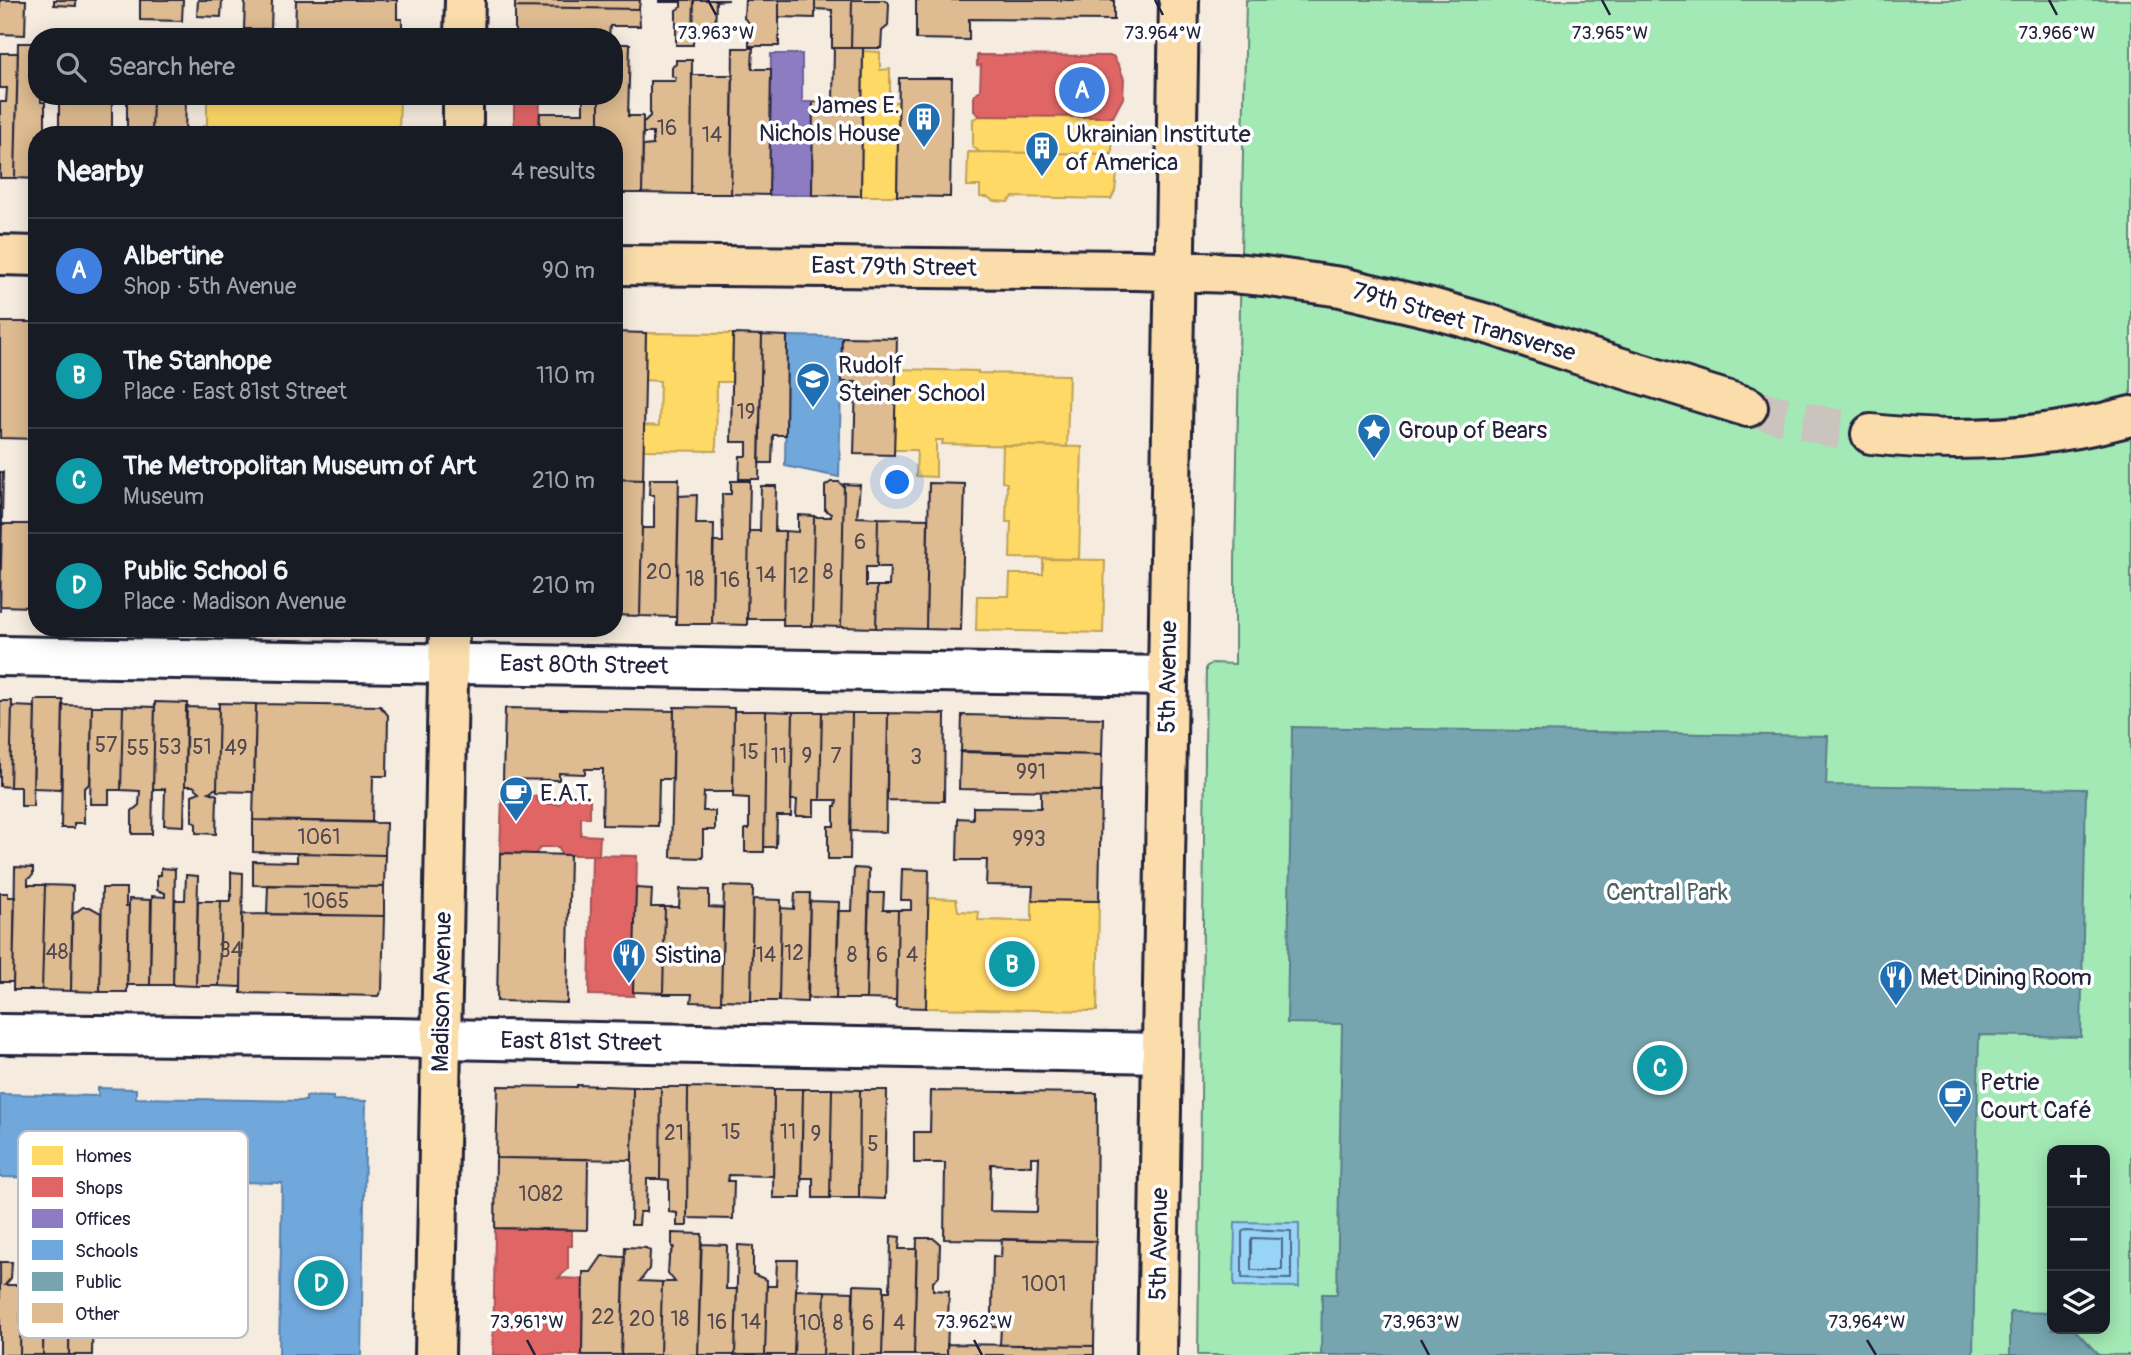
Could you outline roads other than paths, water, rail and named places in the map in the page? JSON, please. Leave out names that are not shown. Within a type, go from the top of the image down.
[{"type":"main road","points":[[464,28],[465,0]]},
{"type":"main road","name":"5th Avenue","points":[[1157,1355],[1179,0]]},
{"type":"main road","points":[[463,105],[463,126]]},
{"type":"main road","points":[[0,256],[28,256]]},
{"type":"main road","name":"East 79th Street","points":[[623,265],[1174,271]]},
{"type":"main road","name":"79th Street Transverse","points":[[1174,271],[1233,273],[1301,280],[1432,308],[1748,407]]},
{"type":"main road","points":[[1871,434],[1943,440],[2012,437],[2082,427],[2131,415]]},
{"type":"main road","name":"Madison Avenue","points":[[435,1355],[448,645]]},
{"type":"street","name":"East 80th Street","points":[[0,656],[448,645],[1167,676]]},
{"type":"street","name":"East 81st Street","points":[[0,1034],[441,1039],[1162,1053]]},
{"type":"water","points":[[1235,1222],[1299,1223],[1299,1287],[1234,1286]]},
{"type":"tunnel","points":[[1748,407],[1829,427],[1871,434]]},
{"type":"place","name":"Albertine","points":[[1082,90]]},
{"type":"place","name":"James E. Nichols House","points":[[924,149]]},
{"type":"place","name":"Ukrainian Institute of America","points":[[1042,178]]},
{"type":"place","name":"Rudolf Steiner School","points":[[813,409]]},
{"type":"place","name":"Group of Bears","points":[[1374,460]]},
{"type":"place","name":"E.A.T.","points":[[516,823]]},
{"type":"place","name":"The Stanhope","points":[[1012,964]]},
{"type":"place","name":"Sistina","points":[[629,985]]},
{"type":"place","name":"Met Dining Room","points":[[1896,1007]]},
{"type":"place","name":"The Metropolitan Museum of Art","points":[[1660,1068]]},
{"type":"place","name":"Petrie Court Café","points":[[1955,1126]]},
{"type":"place","name":"Public School 6","points":[[321,1283]]},
{"type":"park label","name":"Central Park","points":[[1667,892]]}]
